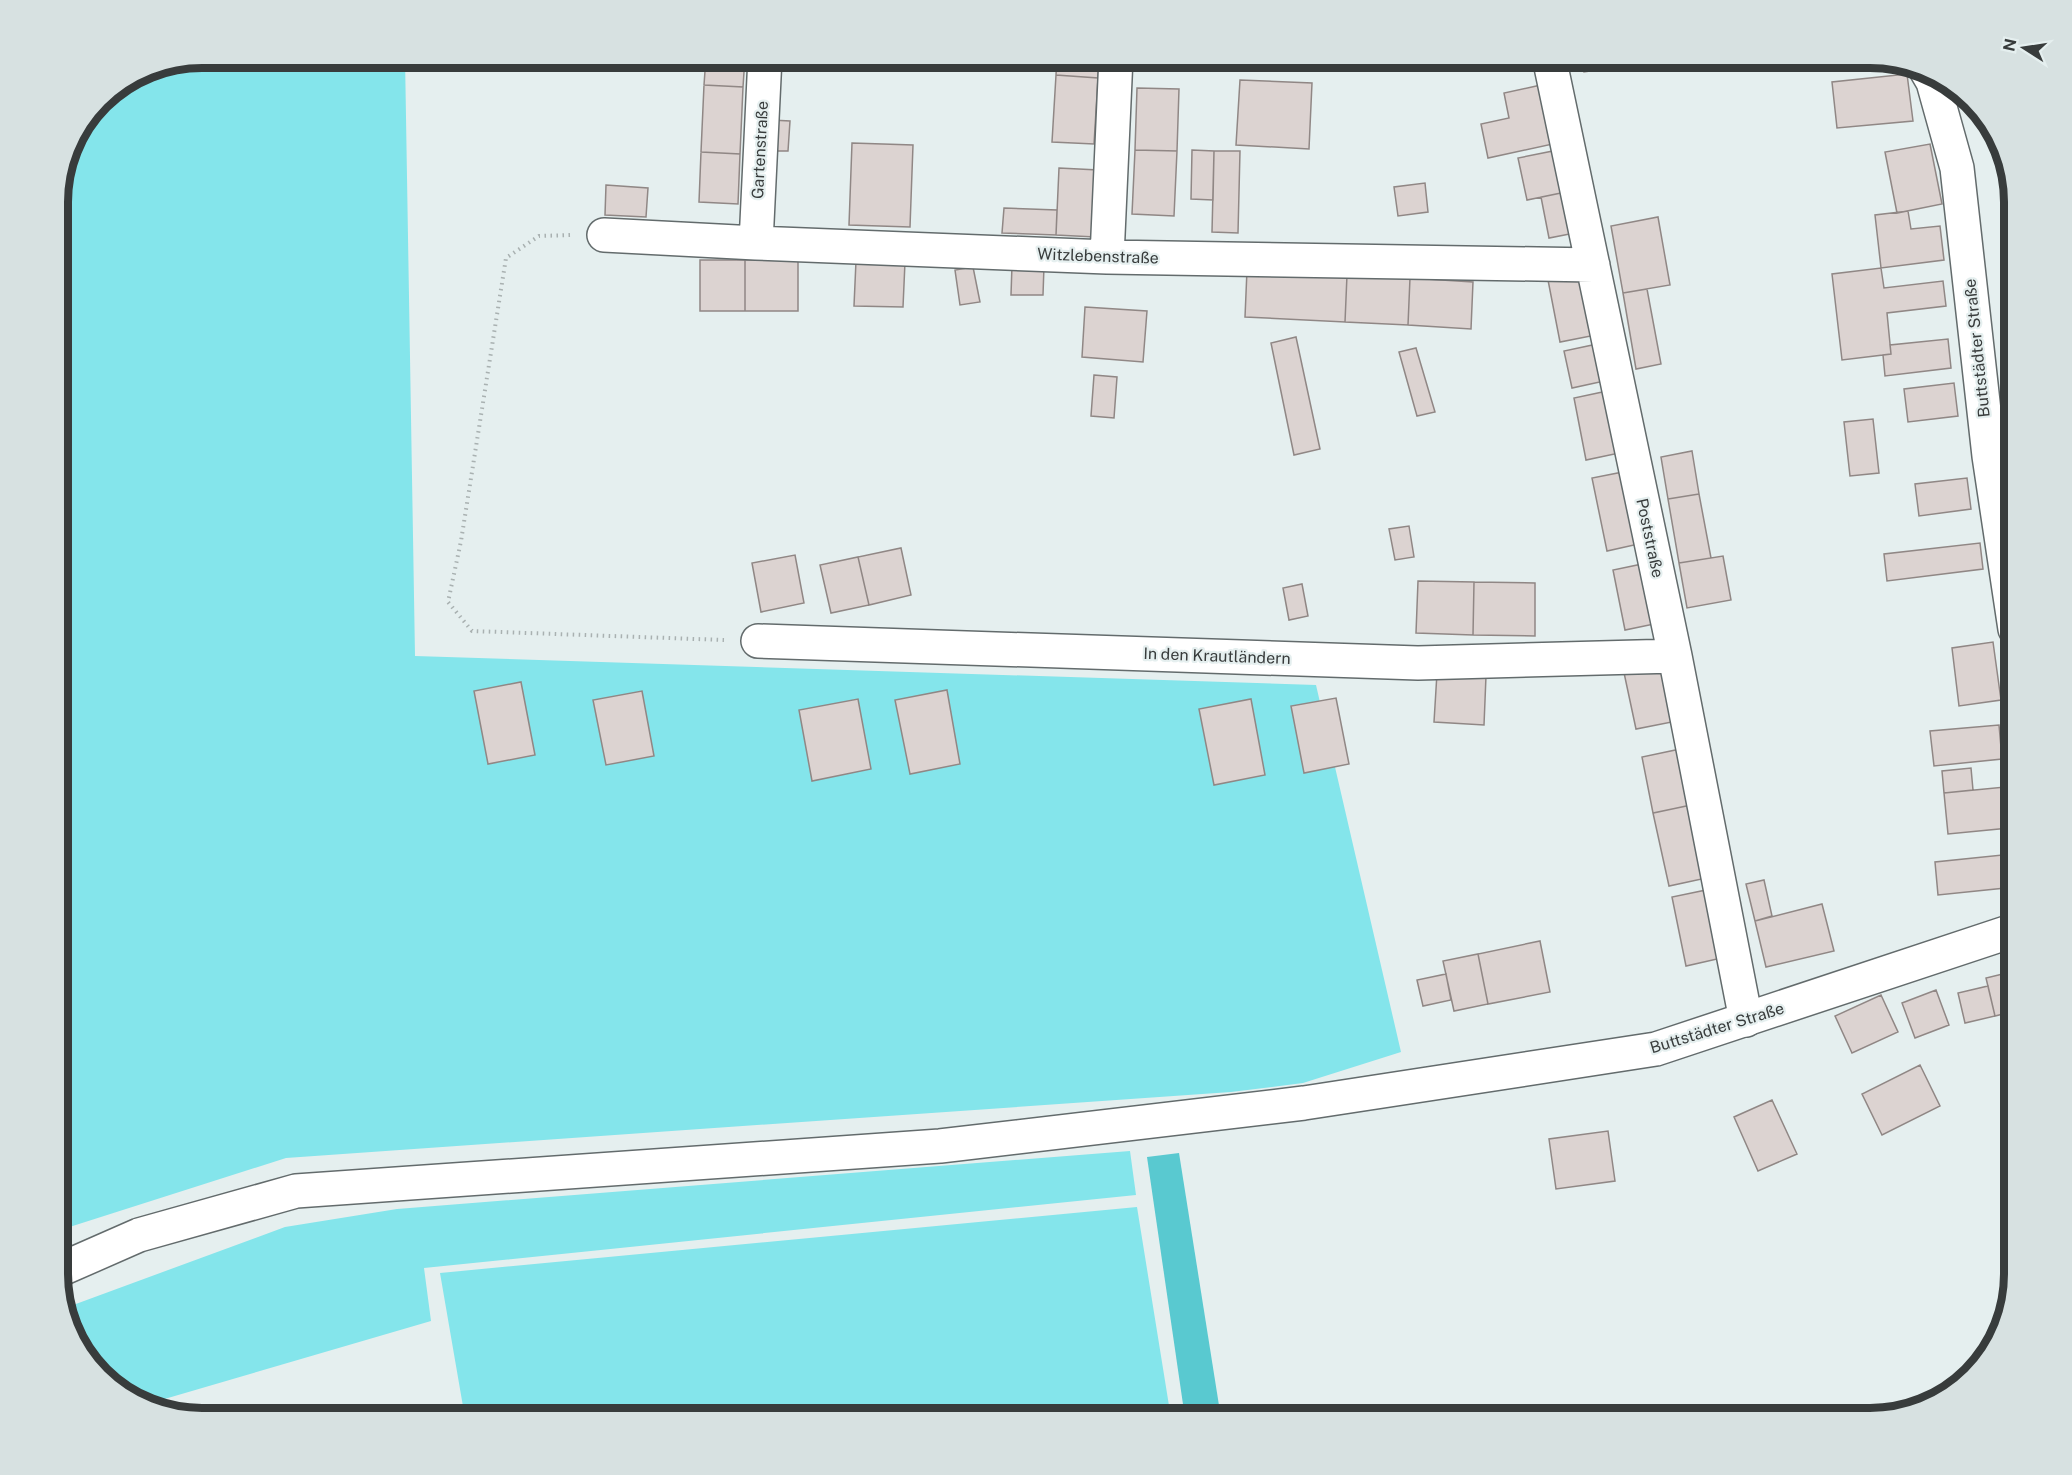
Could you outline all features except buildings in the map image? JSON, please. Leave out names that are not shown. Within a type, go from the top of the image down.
[{"type":"street","name":"Gartenstraße","points":[[756,243],[764,68]]},
{"type":"street","points":[[1107,257],[1116,68]]},
{"type":"street","name":"Poststraße","points":[[1551,68],[1675,656],[1746,1020]]},
{"type":"street","name":"Buttstädter Straße","points":[[1935,84],[1957,168],[1989,456],[2004,556]]},
{"type":"street","name":"Witzlebenstraße","points":[[604,235],[1107,257],[1593,265]]},
{"type":"street","name":"In den Krautländern","points":[[758,641],[1418,663],[1675,656]]},
{"type":"street","name":"Buttstädter Straße","points":[[68,1266],[139,1235],[296,1191],[939,1146],[1304,1103],[1656,1049],[2004,934]]},
{"type":"path","points":[[604,235],[539,236],[506,258],[448,602],[472,631],[758,641]]},
{"type":"shaded area","points":[[193,68],[405,68],[415,656],[1316,685],[1401,1052],[1303,1083],[1231,1092],[286,1158],[68,1227],[68,193],[72,167],[81,142],[90,127],[113,101],[142,81],[175,70]]},
{"type":"shaded area","points":[[1130,1151],[1136,1195],[424,1268],[431,1321],[160,1400],[134,1390],[113,1374],[90,1348],[75,1317],[72,1306],[285,1227],[397,1209]]},
{"type":"shaded area","points":[[1179,1153],[1219,1408],[1184,1408],[1147,1157]]},
{"type":"shaded area","points":[[1137,1207],[1169,1408],[463,1408],[440,1273]]}]
